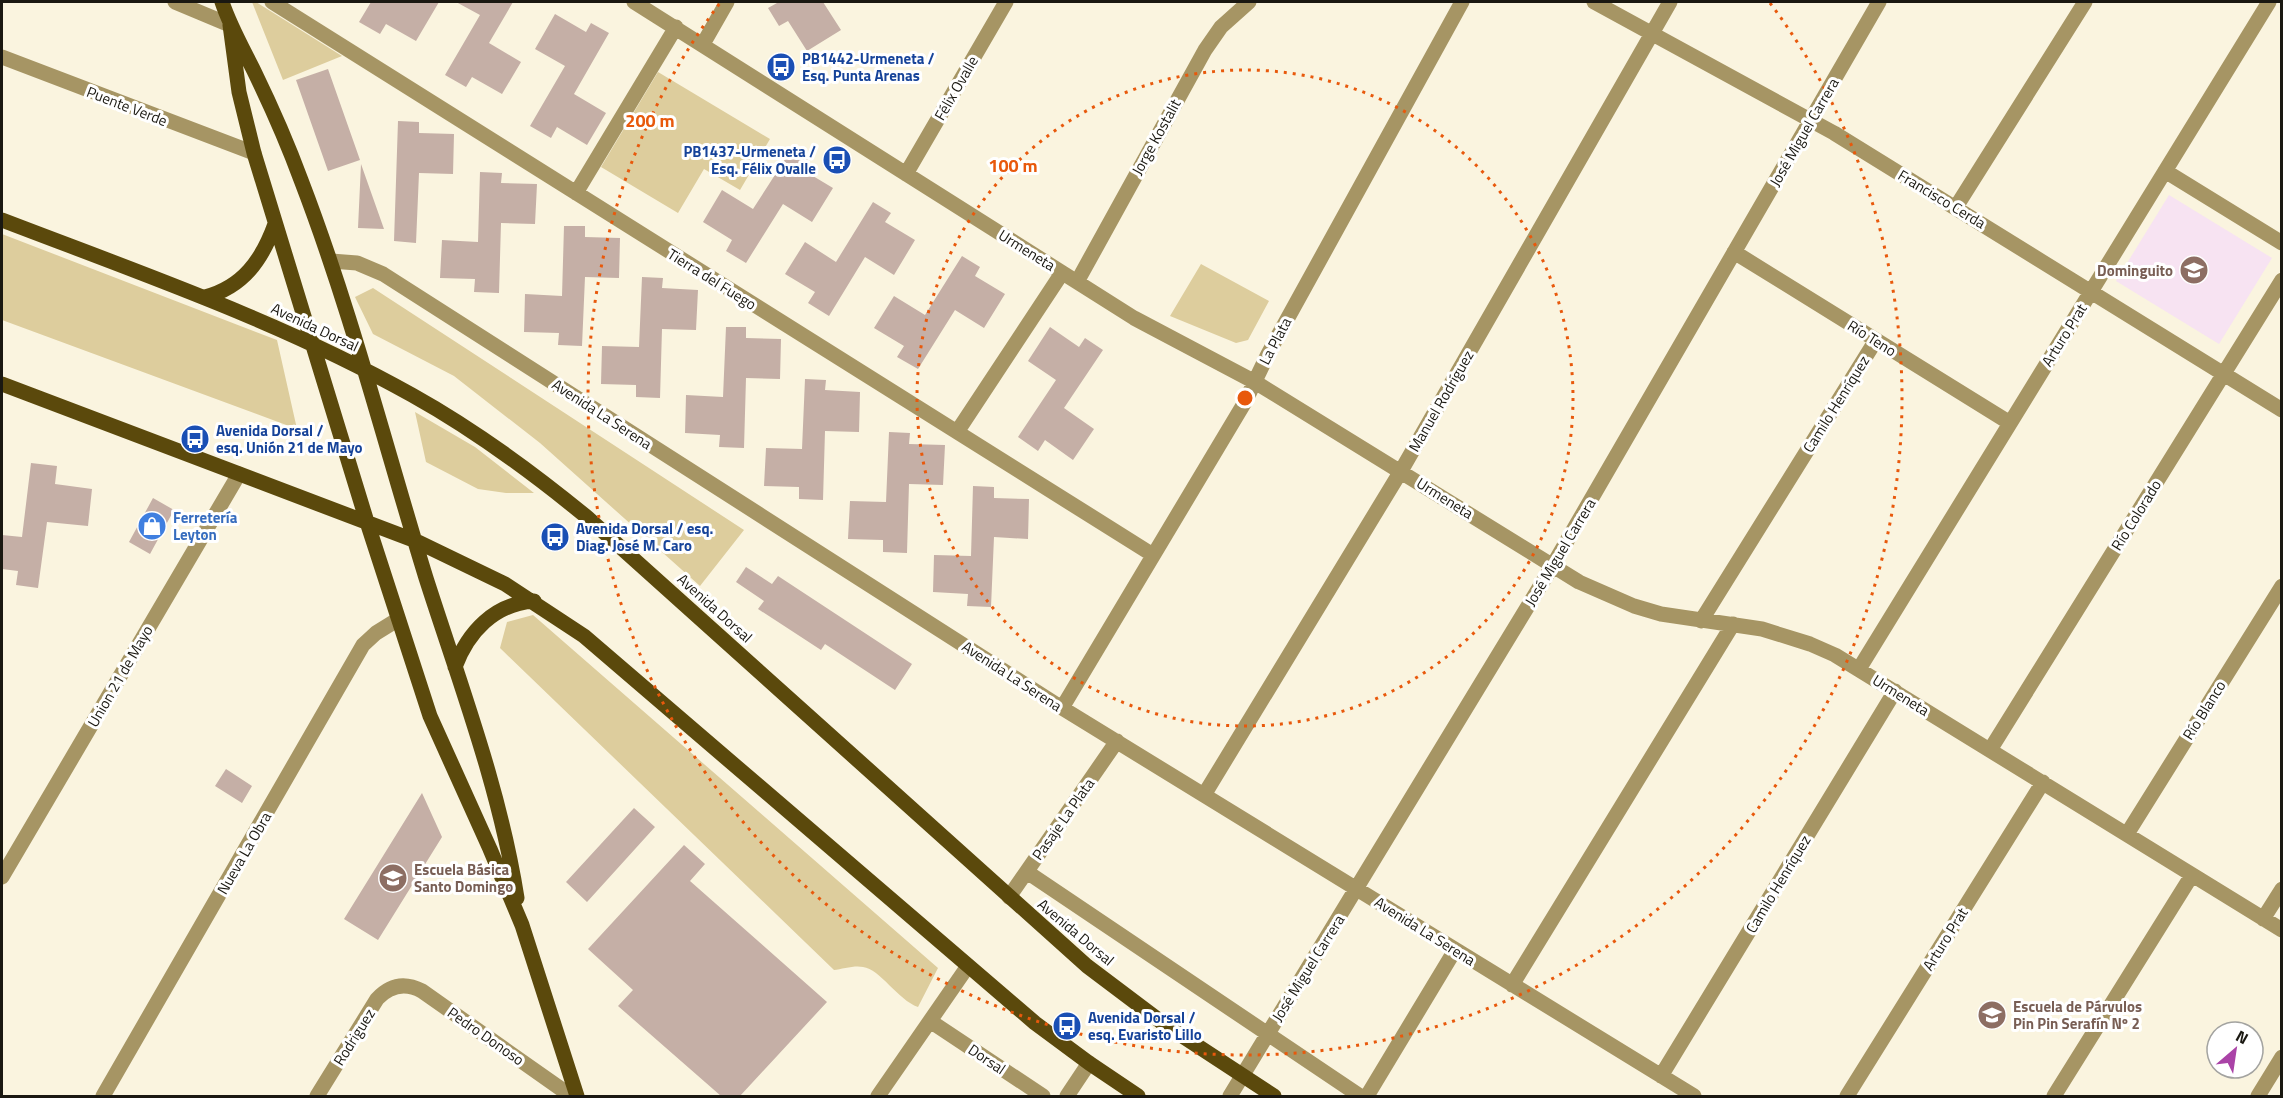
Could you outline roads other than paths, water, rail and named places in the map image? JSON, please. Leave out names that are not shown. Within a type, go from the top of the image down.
[{"type":"main road","points":[[222,2],[230,25],[278,123],[331,261],[502,820],[522,925]]},
{"type":"main road","points":[[230,25],[239,92],[254,153],[311,344],[398,620],[437,736],[490,849],[522,925],[578,1096]]},
{"type":"main road","name":"Avenida Dorsal","points":[[2,220],[205,297],[311,344],[438,411],[502,451],[579,511],[1071,952],[1125,996],[1274,1096]]},
{"type":"main road","points":[[205,297],[231,286],[252,269],[267,244],[275,224]]},
{"type":"main road","points":[[2,384],[416,541],[474,568],[534,601],[611,658],[1035,1023],[1138,1096]]},
{"type":"main road","points":[[454,667],[467,640],[480,625],[509,607],[534,601]]},
{"type":"street","points":[[175,2],[230,25]]},
{"type":"street","name":"Tierra del Fuego","points":[[272,2],[1153,555]]},
{"type":"street","name":"Urmeneta","points":[[634,2],[1153,329],[1255,382],[1579,582],[1634,606],[1661,614],[1762,629],[1810,644],[1859,669],[2282,930]]},
{"type":"street","points":[[702,44],[727,2]]},
{"type":"street","name":"Félix Ovalle","points":[[906,174],[1006,2]]},
{"type":"street","name":"Jorge Kostalit","points":[[1077,282],[1204,50],[1221,27],[1248,2]]},
{"type":"street","name":"La Plata","points":[[1062,708],[1255,382],[1268,354],[1462,2]]},
{"type":"street","name":"Francisco Cerda","points":[[1594,2],[1810,120],[1956,207],[2282,410]]},
{"type":"street","name":"Manuel Rodríguez","points":[[1204,795],[1401,471],[1670,2]]},
{"type":"street","name":"José Miguel Carrera","points":[[1230,1096],[1553,565],[1879,2]]},
{"type":"street","points":[[1956,207],[2085,2]]},
{"type":"street","name":"Arturo Prat","points":[[1859,669],[2269,2]]},
{"type":"street","points":[[576,193],[676,27]]},
{"type":"street","name":"Puente Verde","points":[[2,57],[254,153]]},
{"type":"street","points":[[2165,171],[2282,243]]},
{"type":"street","name":"Río Teno","points":[[1734,252],[2010,423]]},
{"type":"street","name":"Avenida La Serena","points":[[331,261],[357,262],[383,274],[1062,708],[1694,1096]]},
{"type":"street","points":[[957,432],[1062,273]]},
{"type":"street","name":"Río Colorado","points":[[1990,750],[2282,280]]},
{"type":"street","name":"Camilo Henríquez","points":[[1701,621],[1876,340]]},
{"type":"street","name":"Union 21 de Mayo","points":[[2,877],[239,474]]},
{"type":"street","name":"Río Blanco","points":[[2127,834],[2281,589]]},
{"type":"street","name":"Nueva La Obra","points":[[103,1096],[363,645],[376,633],[398,620]]},
{"type":"street","points":[[1512,985],[1733,624]]},
{"type":"street","name":"Camilo Henríquez","points":[[1660,1076],[1895,691]]},
{"type":"street","name":"Pasaje La Plata","points":[[1010,897],[1117,741]]},
{"type":"street","name":"Arturo Prat","points":[[1847,1096],[2043,782]]},
{"type":"street","name":"Avenida Dorsal","points":[[1027,872],[1360,1096]]},
{"type":"street","points":[[2054,1096],[2192,875]]},
{"type":"street","points":[[2263,919],[2282,889]]},
{"type":"street","points":[[1366,1096],[1455,950]]},
{"type":"street","points":[[878,1096],[968,966]]},
{"type":"street","name":"Pedro Donoso","points":[[397,986],[406,985],[422,991],[571,1096]]},
{"type":"street","name":"Rodriguez","points":[[317,1096],[378,999],[383,993],[397,986]]},
{"type":"street","name":"Dorsal","points":[[930,1021],[1043,1096]]},
{"type":"street","points":[[2258,1096],[2282,1057]]},
{"type":"street","points":[[1067,1096],[1089,1063]]},
{"type":"place","name":"PB1442-Urmeneta / Esq. Punta Arenas","points":[[781,67]]},
{"type":"place","name":"PB1437-Urmeneta / Esq. Félix Ovalle","points":[[837,160]]},
{"type":"place","name":"Dominguito","points":[[2194,270]]},
{"type":"place","name":"Avenida Dorsal / esq. Unión 21 de Mayo","points":[[195,439]]},
{"type":"place","name":"Ferretería Leyton","points":[[152,526]]},
{"type":"place","name":"Avenida Dorsal / esq. Diag. José M. Caro","points":[[555,537]]},
{"type":"place","name":"Escuela Básica Santo Domingo","points":[[393,878]]},
{"type":"place","name":"Escuela de Párvulos Pin Pin Serafín Nº 2","points":[[1992,1015]]},
{"type":"place","name":"Avenida Dorsal / esq. Evaristo Lillo","points":[[1067,1026]]}]
